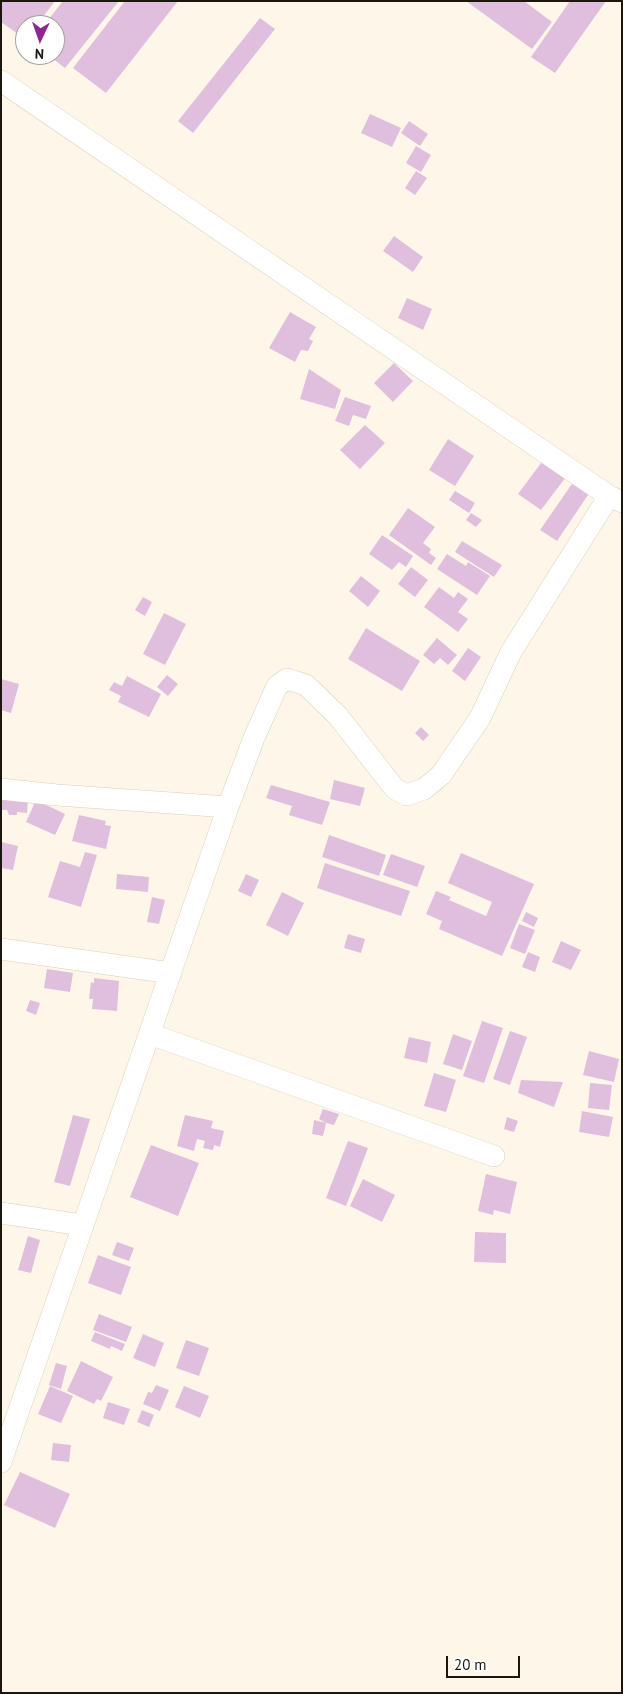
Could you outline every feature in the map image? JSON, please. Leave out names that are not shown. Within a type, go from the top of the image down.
[{"type":"street","points":[[1,81],[616,499],[511,652],[480,718],[441,775],[424,789],[407,795],[395,789],[338,716],[306,684],[287,680],[277,686],[263,716],[228,807],[1,1462]]},
{"type":"street","points":[[1,788],[57,796],[228,807]]},
{"type":"street","points":[[1,949],[172,973]]},
{"type":"street","points":[[150,1034],[494,1156]]},
{"type":"street","points":[[1,1214],[82,1225]]},
{"type":"building","points":[[1,1],[55,1],[44,15],[15,15],[15,32],[1,22]]},
{"type":"building","points":[[63,1],[119,1],[65,68],[61,65],[65,65],[65,15],[52,15]]},
{"type":"building","points":[[125,1],[178,1],[106,93],[73,68]]},
{"type":"building","points":[[466,1],[524,1],[552,22],[532,49]]},
{"type":"building","points":[[570,1],[606,1],[555,73],[531,57]]},
{"type":"building","points":[[260,18],[275,29],[193,133],[178,121]]},
{"type":"building","points":[[370,114],[401,128],[392,147],[361,133]]},
{"type":"building","points":[[409,121],[428,134],[420,146],[401,133]]},
{"type":"building","points":[[416,146],[431,155],[421,172],[406,163]]},
{"type":"building","points":[[416,171],[427,178],[415,195],[405,188]]},
{"type":"building","points":[[394,236],[423,257],[413,272],[383,251]]},
{"type":"building","points":[[407,298],[432,309],[423,330],[398,318]]},
{"type":"building","points":[[290,312],[316,327],[309,339],[313,341],[308,351],[301,350],[295,362],[269,348]]},
{"type":"building","points":[[394,363],[413,381],[393,402],[374,383]]},
{"type":"building","points":[[309,369],[341,390],[335,409],[300,399]]},
{"type":"building","points":[[345,397],[371,406],[366,419],[353,415],[349,426],[335,421]]},
{"type":"building","points":[[365,425],[385,443],[360,469],[340,450]]},
{"type":"building","points":[[448,439],[474,456],[455,486],[429,470]]},
{"type":"building","points":[[550,451],[566,477],[541,510],[518,494]]},
{"type":"building","points":[[574,481],[590,492],[557,541],[540,530]]},
{"type":"building","points":[[455,491],[475,503],[469,513],[449,500]]},
{"type":"building","points":[[408,508],[435,527],[423,543],[431,549],[429,553],[436,558],[431,565],[389,535]]},
{"type":"building","points":[[471,513],[482,520],[476,527],[466,520]]},
{"type":"building","points":[[382,535],[413,556],[406,567],[399,562],[392,570],[369,554]]},
{"type":"building","points":[[462,541],[502,565],[494,577],[455,552]]},
{"type":"building","points":[[447,554],[466,566],[468,562],[490,576],[477,595],[437,569]]},
{"type":"building","points":[[411,567],[428,580],[415,597],[398,584]]},
{"type":"building","points":[[361,576],[380,591],[368,607],[349,591]]},
{"type":"building","points":[[439,587],[454,598],[458,592],[468,599],[458,612],[468,619],[458,632],[424,607]]},
{"type":"building","points":[[143,597],[152,602],[145,616],[135,610]]},
{"type":"building","points":[[164,613],[186,624],[165,665],[143,654]]},
{"type":"building","points":[[366,628],[420,661],[402,691],[348,659]]},
{"type":"building","points":[[437,638],[457,655],[448,665],[440,658],[434,664],[423,655]]},
{"type":"building","points":[[468,648],[481,657],[465,681],[452,671]]},
{"type":"building","points":[[167,675],[178,684],[168,696],[157,687]]},
{"type":"building","points":[[127,676],[161,694],[149,717],[118,702],[121,696],[109,690],[114,682],[122,686]]},
{"type":"building","points":[[1,679],[19,684],[11,713],[1,710]]},
{"type":"building","points":[[421,727],[429,735],[423,741],[415,733]]},
{"type":"building","points":[[334,780],[365,788],[360,806],[330,799]]},
{"type":"building","points":[[271,785],[330,802],[322,825],[289,815],[292,806],[266,798]]},
{"type":"building","points":[[1,794],[28,796],[27,813],[17,812],[17,815],[9,815],[7,810],[1,810]]},
{"type":"building","points":[[36,800],[65,814],[55,835],[26,822]]},
{"type":"building","points":[[79,815],[106,821],[105,825],[111,826],[106,849],[72,841]]},
{"type":"building","points":[[329,835],[386,855],[379,876],[322,857]]},
{"type":"building","points":[[1,842],[18,846],[13,870],[1,868]]},
{"type":"building","points":[[85,852],[97,855],[81,907],[48,897],[60,861],[80,867]]},
{"type":"building","points":[[461,853],[534,884],[502,956],[439,929],[442,921],[426,914],[436,891],[451,897],[449,900],[486,916],[492,902],[448,883]]},
{"type":"building","points":[[391,854],[425,866],[417,887],[383,875]]},
{"type":"building","points":[[325,863],[410,891],[401,916],[317,888]]},
{"type":"building","points":[[117,874],[149,877],[148,892],[116,889]]},
{"type":"building","points":[[246,874],[259,880],[251,897],[238,891]]},
{"type":"building","points":[[282,892],[304,903],[288,936],[266,925]]},
{"type":"building","points":[[152,897],[165,900],[159,924],[147,922]]},
{"type":"building","points":[[526,912],[538,918],[534,927],[522,921]]},
{"type":"building","points":[[519,924],[535,930],[525,954],[510,948]]},
{"type":"building","points":[[348,934],[365,939],[361,953],[344,948]]},
{"type":"building","points":[[561,941],[581,950],[571,970],[552,962]]},
{"type":"building","points":[[528,952],[540,957],[535,972],[522,967]]},
{"type":"building","points":[[47,969],[73,973],[70,992],[44,988]]},
{"type":"building","points":[[94,978],[119,981],[117,1011],[92,1009],[93,999],[89,999],[91,982],[94,983]]},
{"type":"building","points":[[30,1000],[40,1003],[36,1015],[26,1011]]},
{"type":"building","points":[[482,1021],[503,1028],[484,1083],[463,1076]]},
{"type":"building","points":[[510,1031],[527,1037],[510,1085],[493,1079]]},
{"type":"building","points":[[453,1034],[472,1041],[462,1070],[443,1064]]},
{"type":"building","points":[[409,1037],[431,1042],[427,1063],[404,1058]]},
{"type":"building","points":[[589,1051],[619,1059],[614,1082],[583,1075]]},
{"type":"building","points":[[434,1073],[456,1080],[446,1112],[424,1106]]},
{"type":"building","points":[[521,1080],[563,1082],[554,1107],[518,1093]]},
{"type":"building","points":[[590,1083],[612,1085],[609,1110],[588,1108]]},
{"type":"building","points":[[323,1109],[339,1114],[334,1125],[319,1119]]},
{"type":"building","points":[[582,1111],[613,1117],[609,1137],[579,1132]]},
{"type":"building","points":[[73,1115],[90,1119],[70,1186],[54,1182]]},
{"type":"building","points":[[185,1115],[213,1121],[211,1128],[224,1131],[220,1147],[214,1145],[213,1150],[203,1148],[205,1141],[197,1139],[194,1151],[177,1146]]},
{"type":"building","points":[[507,1117],[518,1121],[514,1132],[504,1129]]},
{"type":"building","points":[[314,1120],[326,1123],[323,1136],[312,1134]]},
{"type":"building","points":[[348,1141],[368,1148],[346,1206],[326,1198]]},
{"type":"building","points":[[151,1145],[199,1163],[178,1216],[130,1197]]},
{"type":"building","points":[[486,1174],[517,1182],[510,1214],[494,1210],[493,1215],[478,1211]]},
{"type":"building","points":[[363,1179],[395,1195],[382,1222],[350,1206]]},
{"type":"building","points":[[475,1232],[506,1233],[506,1263],[474,1262]]},
{"type":"building","points":[[28,1236],[40,1240],[31,1273],[18,1270]]},
{"type":"building","points":[[117,1242],[134,1248],[129,1261],[112,1255]]},
{"type":"building","points":[[98,1255],[131,1267],[121,1295],[88,1283]]},
{"type":"building","points":[[99,1314],[132,1327],[126,1342],[93,1330]]},
{"type":"building","points":[[95,1332],[125,1344],[122,1351],[111,1346],[110,1349],[91,1341]]},
{"type":"building","points":[[143,1334],[164,1343],[155,1367],[133,1358]]},
{"type":"building","points":[[186,1340],[209,1348],[199,1376],[176,1368]]},
{"type":"building","points":[[81,1361],[113,1377],[101,1401],[97,1399],[94,1404],[67,1391]]},
{"type":"building","points":[[56,1363],[67,1366],[61,1389],[49,1385]]},
{"type":"building","points":[[156,1385],[169,1390],[160,1411],[143,1404],[148,1392],[152,1393]]},
{"type":"building","points":[[50,1386],[73,1396],[61,1423],[38,1414]]},
{"type":"building","points":[[184,1386],[209,1396],[200,1418],[175,1407]]},
{"type":"building","points":[[108,1402],[130,1409],[124,1425],[103,1418]]},
{"type":"building","points":[[142,1410],[154,1415],[149,1427],[137,1422]]},
{"type":"building","points":[[53,1443],[71,1445],[69,1462],[51,1460]]},
{"type":"building","points":[[20,1472],[70,1494],[55,1528],[4,1505]]}]
